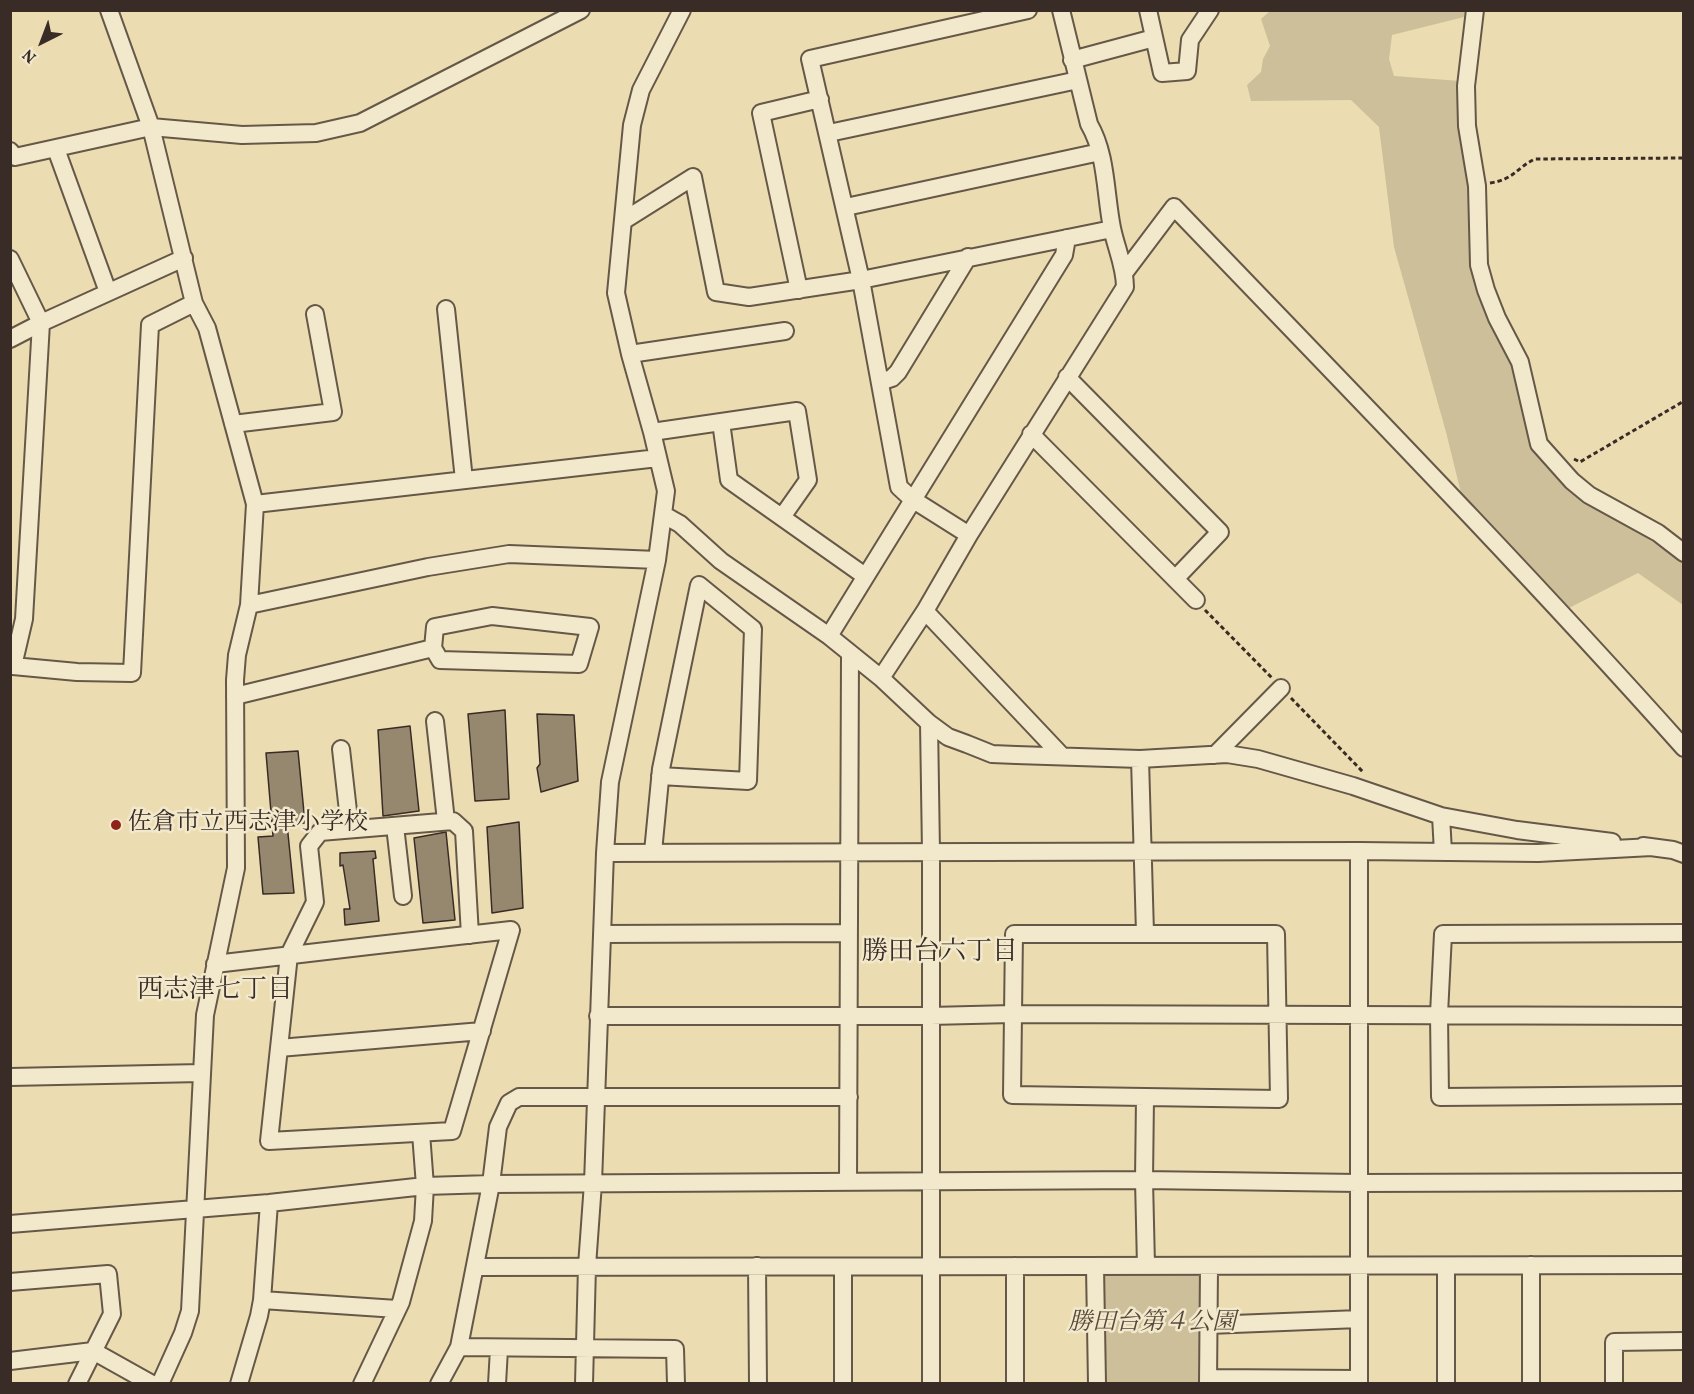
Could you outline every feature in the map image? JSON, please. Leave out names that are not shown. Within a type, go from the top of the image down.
[{"type":"street","points":[[110,10],[151,127],[194,303],[207,328],[255,504],[249,605],[237,655],[235,696],[236,868],[205,1015],[190,1311],[183,1333],[160,1383]]},
{"type":"street","points":[[584,1383],[586,1266],[593,1183],[598,1016],[610,782],[657,560],[666,491],[616,293],[632,125],[641,90],[682,10]]},
{"type":"street","points":[[969,535],[912,499],[899,487],[846,207],[810,59],[1028,10]]},
{"type":"street","points":[[881,678],[925,611],[1031,434],[1125,287],[1125,272],[1112,229],[1097,138],[1089,124],[1061,10]]},
{"type":"street","points":[[1148,10],[1162,74],[1187,71],[1190,40],[1210,10]]},
{"type":"street","points":[[1475,10],[1466,86],[1467,126],[1477,186],[1479,265],[1497,318],[1520,362],[1539,444],[1572,481],[1589,495],[1658,533],[1683,553]]},
{"type":"street","points":[[10,151],[15,157],[151,127],[242,135],[316,133],[360,123],[580,11]]},
{"type":"street","points":[[1072,60],[1154,38]]},
{"type":"street","points":[[828,133],[1078,80]]},
{"type":"street","points":[[799,290],[761,113],[820,99]]},
{"type":"street","points":[[56,149],[108,292]]},
{"type":"street","points":[[846,207],[1100,152]]},
{"type":"street","points":[[623,221],[693,177],[716,292],[749,297],[861,280],[1112,229]]},
{"type":"street","points":[[1125,272],[1174,207],[1458,502],[1596,650],[1683,748]]},
{"type":"street","points":[[829,636],[1064,255],[1067,238]]},
{"type":"street","points":[[880,382],[892,378],[898,372],[968,257]]},
{"type":"street","points":[[10,339],[184,258]]},
{"type":"street","points":[[10,260],[41,323],[24,619],[13,666],[77,672],[132,673],[150,325],[194,303]]},
{"type":"street","points":[[446,309],[464,480]]},
{"type":"street","points":[[233,424],[333,412],[315,314]]},
{"type":"street","points":[[630,354],[785,331]]},
{"type":"street","points":[[1067,377],[1220,532],[1175,579]]},
{"type":"street","points":[[652,432],[797,411],[808,480],[782,518]]},
{"type":"street","points":[[721,422],[729,480],[865,576]]},
{"type":"street","points":[[1031,434],[1196,600]]},
{"type":"street","points":[[255,504],[658,458]]},
{"type":"street","points":[[664,515],[680,524],[721,561],[829,636],[948,737],[992,753],[1140,759],[1238,756],[1278,764],[1353,786],[1441,816],[1517,830],[1683,854]]},
{"type":"street","points":[[249,605],[428,567],[509,554],[657,560]]},
{"type":"street","points":[[653,852],[660,776],[661,769],[699,585],[753,629],[748,781],[660,776]]},
{"type":"street","points":[[925,611],[1062,756]]},
{"type":"street","points":[[492,616],[590,627],[579,664],[440,660],[433,648],[435,627],[492,616]]},
{"type":"street","points":[[235,696],[433,648]]},
{"type":"street","points":[[848,1182],[850,653]]},
{"type":"street","points":[[1215,755],[1281,688]]},
{"type":"street","points":[[435,721],[446,821]]},
{"type":"street","points":[[929,723],[931,1383]]},
{"type":"street","points":[[340,749],[350,829]]},
{"type":"street","points":[[1140,759],[1146,933]]},
{"type":"street","points":[[1441,816],[1443,852]]},
{"type":"street","points":[[215,964],[289,955],[470,935],[511,930],[452,1131],[269,1141],[289,955],[315,902],[309,846],[320,832],[453,821],[464,831],[470,935]]},
{"type":"street","points":[[395,826],[403,896]]},
{"type":"street","points":[[605,852],[1359,851],[1538,853],[1652,848]]},
{"type":"street","points":[[1209,1267],[1208,1381],[1359,1381],[1359,851]]},
{"type":"street","points":[[602,934],[849,933]]},
{"type":"street","points":[[1146,933],[1276,934],[1279,1099],[1012,1095],[1014,934],[1146,933]]},
{"type":"street","points":[[1683,933],[1443,934],[1439,1014],[1440,1097],[1683,1095]]},
{"type":"street","points":[[598,1016],[1012,1014],[1683,1016]]},
{"type":"street","points":[[279,1048],[482,1031]]},
{"type":"street","points":[[10,1077],[201,1073]]},
{"type":"street","points":[[439,1383],[459,1347],[491,1184],[498,1127],[509,1103],[519,1097],[849,1097]]},
{"type":"street","points":[[1145,1098],[1146,1266]]},
{"type":"street","points":[[362,1383],[401,1302],[423,1221],[425,1186],[421,1133]]},
{"type":"street","points":[[10,1224],[269,1203],[425,1186],[491,1184],[1144,1180],[1358,1183],[1683,1182]]},
{"type":"street","points":[[239,1383],[262,1300],[269,1203]]},
{"type":"street","points":[[1531,1265],[1531,1383]]},
{"type":"street","points":[[475,1267],[1683,1265]]},
{"type":"street","points":[[757,1266],[758,1383]]},
{"type":"street","points":[[1015,1266],[1015,1383]]},
{"type":"street","points":[[1446,1266],[1446,1383]]},
{"type":"street","points":[[843,1267],[843,1383]]},
{"type":"street","points":[[1095,1267],[1097,1383]]},
{"type":"street","points":[[10,1282],[108,1274],[112,1314],[77,1383]]},
{"type":"street","points":[[262,1300],[397,1308]]},
{"type":"street","points":[[1209,1325],[1359,1319]]},
{"type":"street","points":[[1614,1383],[1614,1342],[1683,1341]]},
{"type":"street","points":[[459,1347],[675,1349],[676,1383]]},
{"type":"street","points":[[497,1383],[499,1349]]},
{"type":"street","points":[[10,1360],[93,1352],[152,1383]]},
{"type":"path","points":[[1477,186],[1513,176],[1535,159],[1683,158]]},
{"type":"path","points":[[1569,456],[1580,462],[1683,401]]},
{"type":"green space","points":[[1270,11],[1468,11],[1468,16],[1392,35],[1389,59],[1394,76],[1460,81],[1458,101],[1473,213],[1516,372],[1561,481],[1585,503],[1645,537],[1683,562],[1683,605],[1638,573],[1567,609],[1462,497],[1394,247],[1379,127],[1351,100],[1251,101],[1247,85],[1261,72],[1263,59],[1270,46],[1261,19]]},
{"type":"green space","name":"勝田台第４公園","points":[[1095,1267],[1209,1267],[1208,1383],[1097,1383]]},
{"type":"building","points":[[505,710],[509,799],[475,801],[468,714]]},
{"type":"building","points":[[537,714],[574,715],[578,781],[541,792],[537,768],[540,764]]},
{"type":"building","points":[[410,726],[419,811],[383,816],[378,730]]},
{"type":"building","points":[[298,751],[305,823],[287,824],[294,893],[263,894],[258,837],[273,836],[266,753]]},
{"type":"building","points":[[519,822],[523,908],[492,913],[487,827]]},
{"type":"building","points":[[446,832],[455,920],[423,923],[414,838]]},
{"type":"building","points":[[375,851],[376,858],[373,859],[379,921],[345,925],[344,909],[350,909],[343,865],[340,866],[340,853]]},
{"type":"place","name":"佐倉市立西志津小学校","points":[[116,825]]},
{"type":"district","name":"勝田台六丁目","points":[[940,954]]},
{"type":"district","name":"西志津七丁目","points":[[215,992]]}]
